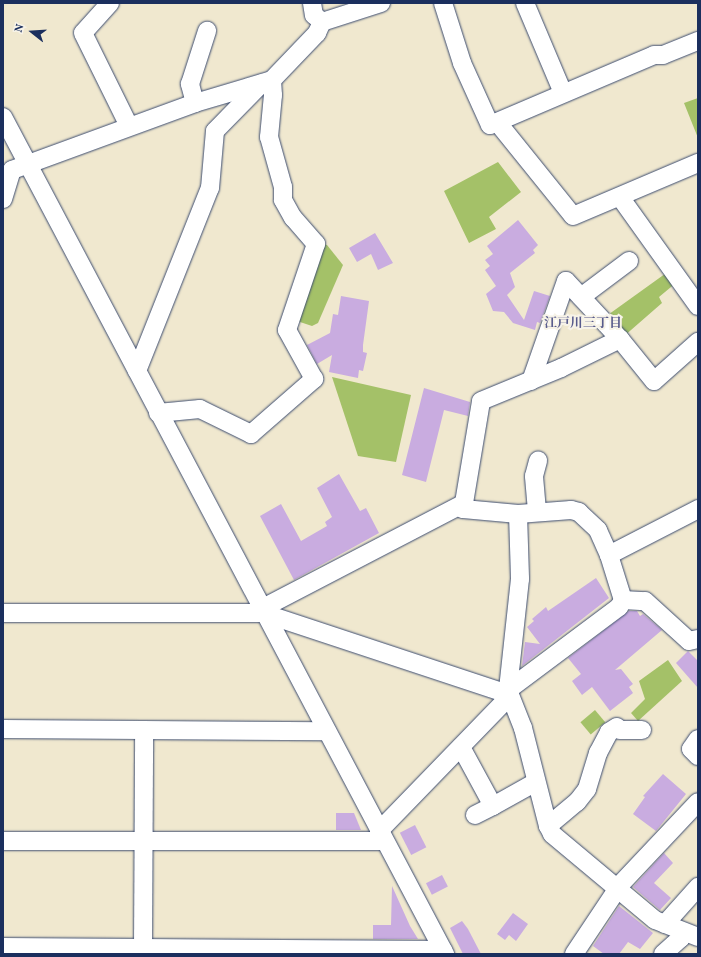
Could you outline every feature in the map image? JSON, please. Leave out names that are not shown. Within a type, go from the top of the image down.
[{"type":"street","points":[[110,3],[83,33],[129,126]]},
{"type":"street","points":[[312,3],[314,15],[322,22]]},
{"type":"street","points":[[137,371],[210,188],[215,131],[317,33],[322,22],[381,3]]},
{"type":"street","points":[[442,3],[462,63],[490,125],[498,123],[563,93],[654,55],[663,55],[698,41]]},
{"type":"street","points":[[525,3],[563,93]]},
{"type":"street","points":[[195,103],[190,84],[207,31]]},
{"type":"street","points":[[3,199],[15,168],[195,103],[267,81]]},
{"type":"street","points":[[158,413],[200,409],[251,434],[314,379],[287,330],[316,244],[293,218],[283,200],[284,187],[269,137],[273,95],[267,81]]},
{"type":"street","points":[[3,117],[15,168],[137,371],[262,611],[444,952],[3,947]]},
{"type":"street","points":[[498,123],[573,216],[698,163]]},
{"type":"street","points":[[620,197],[698,306]]},
{"type":"street","points":[[581,297],[630,261]]},
{"type":"street","points":[[531,380],[566,281],[620,339],[654,381],[698,342]]},
{"type":"street","points":[[3,841],[144,841],[382,836],[508,694],[619,607],[623,600],[609,555],[598,530],[579,512],[537,511],[518,514],[463,509],[481,401],[620,339]]},
{"type":"street","points":[[537,511],[534,476],[538,461]]},
{"type":"street","points":[[262,611],[464,504]]},
{"type":"street","points":[[609,555],[698,509]]},
{"type":"street","points":[[518,514],[520,579],[508,694],[523,728],[548,826],[552,834],[655,920],[691,934]]},
{"type":"street","points":[[623,600],[646,601],[689,641],[698,639]]},
{"type":"street","points":[[3,613],[262,611],[508,694]]},
{"type":"street","points":[[548,826],[577,802],[587,789],[598,753],[609,732],[617,727],[620,730],[642,730]]},
{"type":"street","points":[[3,729],[327,731]]},
{"type":"street","points":[[143,949],[144,730]]},
{"type":"street","points":[[698,739],[691,749],[698,756]]},
{"type":"street","points":[[461,747],[492,806]]},
{"type":"street","points":[[475,815],[536,782]]},
{"type":"street","points":[[574,954],[618,888],[697,807]]},
{"type":"street","points":[[665,924],[698,887]]},
{"type":"street","points":[[663,954],[681,938],[691,934]]},
{"type":"green space","points":[[698,98],[698,138],[684,103]]},
{"type":"green space","points":[[498,162],[521,192],[489,217],[496,229],[469,243],[444,191]]},
{"type":"green space","points":[[322,244],[327,245],[343,265],[318,323],[312,326],[297,321]]},
{"type":"green space","points":[[669,271],[677,282],[659,297],[662,303],[623,337],[605,317]]},
{"type":"green space","points":[[332,377],[411,395],[396,462],[358,456]]},
{"type":"green space","points":[[668,660],[682,681],[638,721],[631,713],[645,699],[639,681]]},
{"type":"green space","points":[[595,710],[605,722],[591,734],[580,722]]},
{"type":"building","points":[[518,220],[538,245],[533,250],[535,253],[510,273],[515,287],[507,295],[524,320],[534,291],[550,296],[540,323],[537,322],[535,330],[513,323],[504,312],[493,311],[486,294],[496,286],[485,270],[490,266],[485,260],[493,254],[487,246]]},
{"type":"building","points":[[375,233],[393,263],[378,270],[371,254],[357,262],[349,248]]},
{"type":"building","points":[[341,296],[369,301],[363,345],[363,352],[367,353],[363,371],[359,370],[358,378],[329,372],[332,355],[317,364],[307,345],[330,333],[333,314],[338,315]]},
{"type":"building","points":[[424,388],[470,402],[468,416],[444,410],[426,482],[402,475]]},
{"type":"building","points":[[339,474],[360,511],[366,508],[379,533],[294,580],[260,516],[281,504],[301,541],[327,526],[325,522],[332,517],[317,488]]},
{"type":"building","points":[[596,578],[609,598],[522,666],[525,642],[540,644],[527,627],[534,621],[532,619],[546,607],[548,611]]},
{"type":"building","points":[[629,611],[637,611],[640,616],[643,614],[662,630],[615,670],[621,669],[633,684],[629,687],[633,693],[610,711],[592,687],[582,695],[572,681],[581,674],[568,658]]},
{"type":"building","points":[[688,651],[698,661],[698,688],[676,663]]},
{"type":"building","points":[[663,774],[686,794],[656,831],[633,814],[645,797],[643,796]]},
{"type":"building","points":[[336,813],[354,813],[361,830],[336,830]]},
{"type":"building","points":[[415,825],[426,847],[411,855],[400,833]]},
{"type":"building","points":[[664,853],[673,863],[654,883],[671,898],[660,910],[633,887]]},
{"type":"building","points":[[442,875],[448,887],[432,895],[426,883]]},
{"type":"building","points":[[392,886],[410,926],[418,939],[373,939],[373,925],[391,925]]},
{"type":"building","points":[[619,906],[653,933],[640,949],[628,942],[619,954],[604,954],[593,946]]},
{"type":"building","points":[[513,913],[528,924],[516,941],[509,935],[505,940],[497,934]]},
{"type":"building","points":[[462,921],[468,929],[481,954],[463,954],[450,928]]},
{"type":"district","name":"江戸川三丁目","points":[[583,324]]}]
